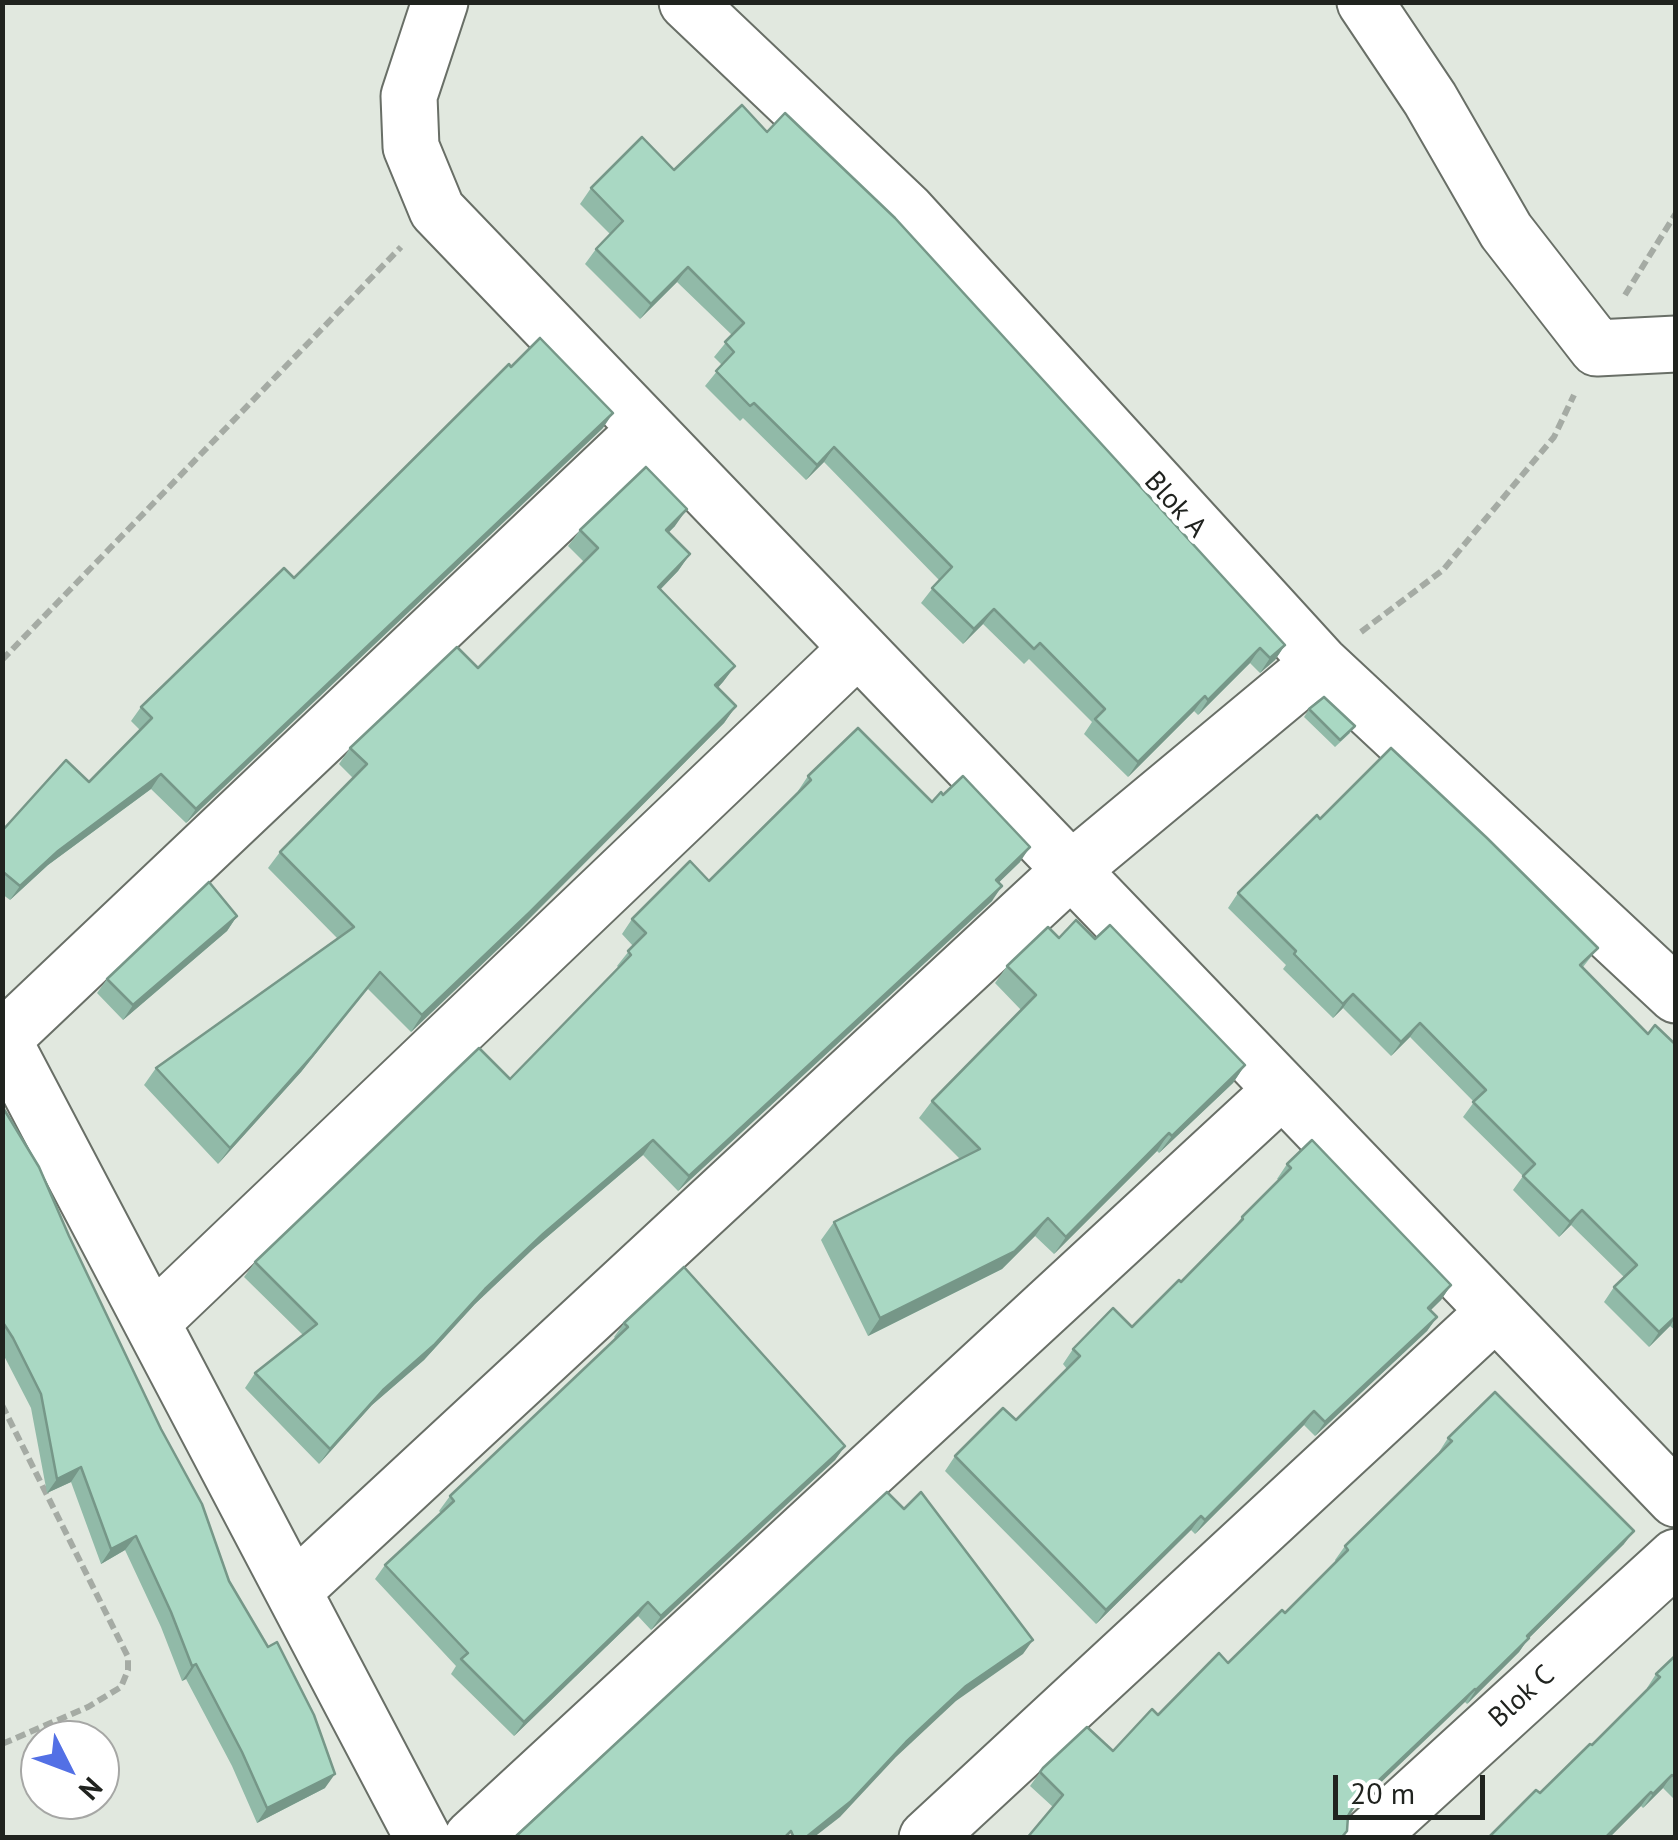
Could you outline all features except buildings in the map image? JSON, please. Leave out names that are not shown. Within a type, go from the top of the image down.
[{"type":"street","points":[[440,2],[410,96],[411,147],[437,210],[1676,1499]]},
{"type":"street","name":"Blok A","points":[[687,2],[907,212],[1320,663],[1676,994]]},
{"type":"street","points":[[1365,2],[1430,99],[1506,230],[1597,348],[1676,344]]},
{"type":"street","points":[[423,1838],[3,1038],[648,429]]},
{"type":"street","points":[[152,1322],[858,648]]},
{"type":"street","points":[[293,1591],[1071,870],[1320,663]]},
{"type":"street","points":[[472,1838],[1282,1090]]},
{"type":"street","points":[[926,1838],[1495,1312]]},
{"type":"street","name":"Blok C","points":[[1368,1838],[1676,1557]]},
{"type":"path","points":[[2,660],[437,210]]},
{"type":"path","points":[[1320,663],[1443,570],[1554,437],[1615,312],[1676,213]]},
{"type":"path","points":[[2,1404],[128,1657],[128,1670],[121,1686],[88,1707],[2,1744]]}]
